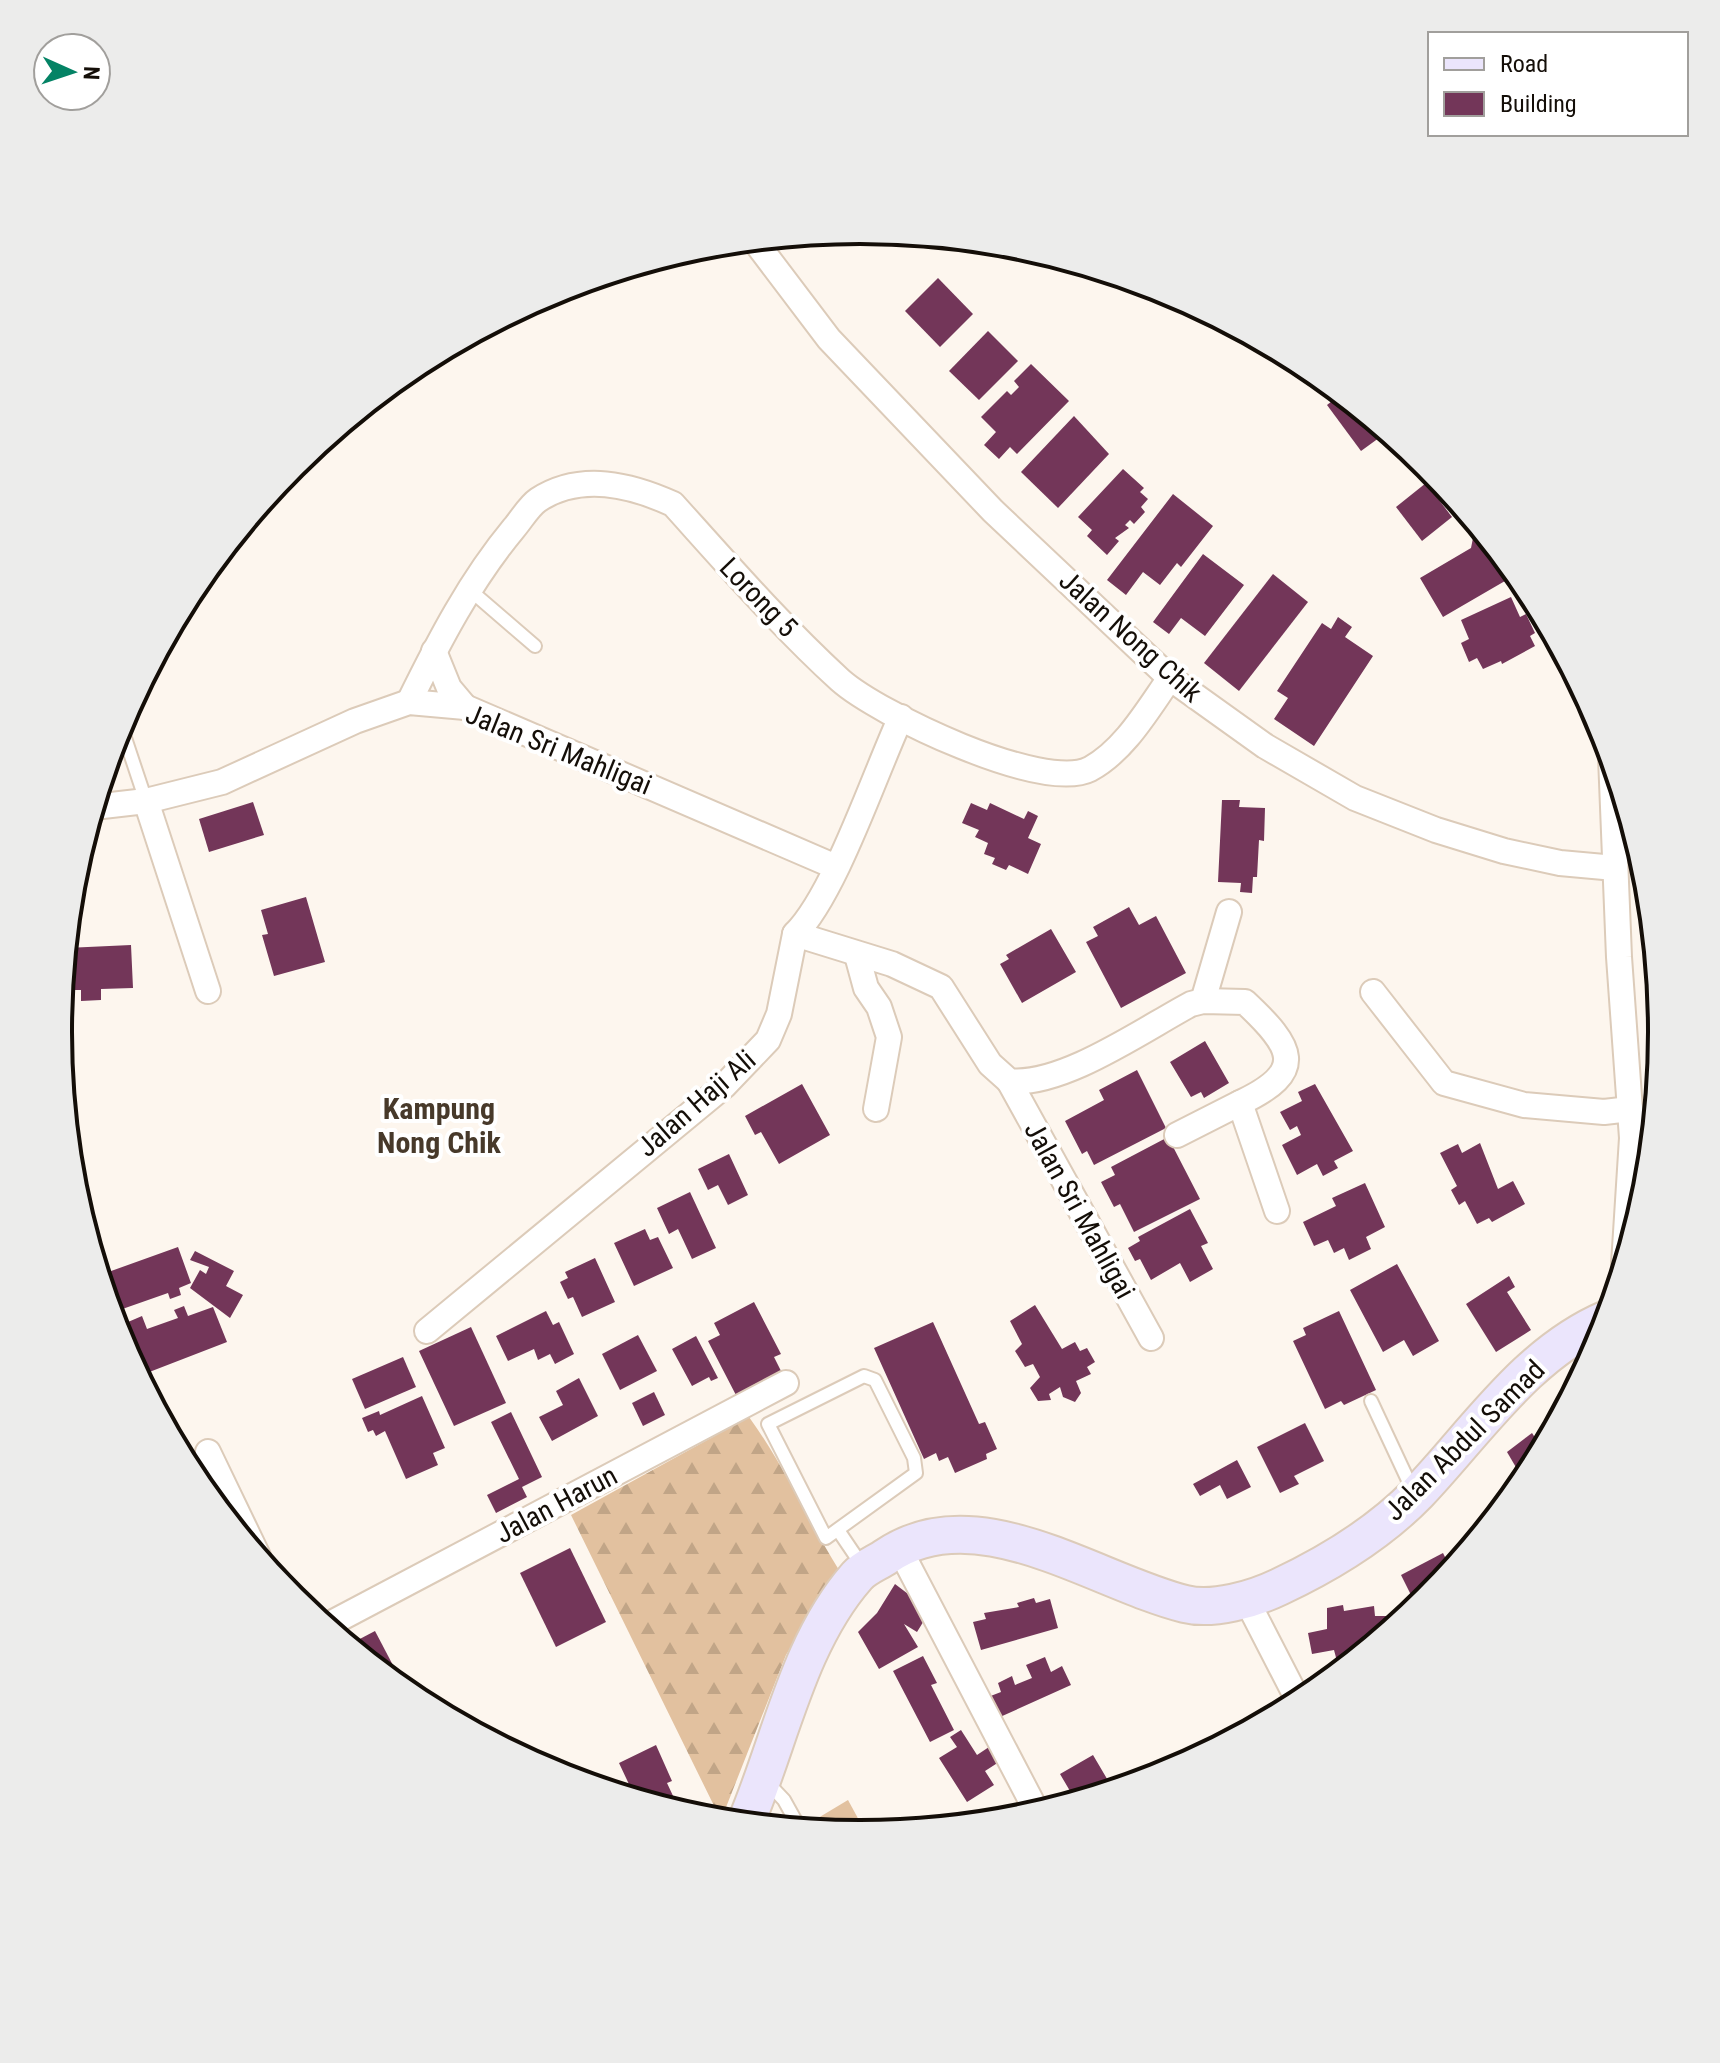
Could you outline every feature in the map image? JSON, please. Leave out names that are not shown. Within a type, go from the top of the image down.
[{"type":"street","name":"Jalan Nong Chik","points":[[761,250],[840,350],[993,511],[1170,678],[1265,746],[1355,798],[1436,830],[1504,851],[1560,863],[1615,868]]},
{"type":"street","name":"Lorong 5","points":[[409,702],[434,651],[491,556],[537,500],[570,488],[604,482],[639,489],[673,504],[843,682],[901,717],[1010,766],[1056,774],[1088,770],[1129,734],[1170,678]]},
{"type":"street","points":[[434,651],[449,688],[465,707]]},
{"type":"street","name":"Jalan Sri Mahligai","points":[[106,806],[146,801],[222,782],[355,721],[409,702],[465,707],[836,867]]},
{"type":"street","name":"Jalan Haji Ali","points":[[427,1331],[724,1086],[768,1040],[779,1014],[795,934],[805,924],[836,867],[901,717]]},
{"type":"street","points":[[1613,800],[1633,1166],[1630,1197]]},
{"type":"street","points":[[146,801],[208,991]]},
{"type":"street","points":[[1203,1001],[1229,912]]},
{"type":"street","name":"Jalan Sri Mahligai","points":[[795,934],[917,974],[941,987],[990,1064],[1009,1081],[1151,1338]]},
{"type":"street","points":[[857,955],[866,988],[879,1007],[889,1037],[876,1109]]},
{"type":"street","points":[[1373,992],[1444,1083],[1524,1105],[1604,1112],[1630,1109]]},
{"type":"street","name":"Jalan Sri Mahligai","points":[[1009,1081],[1036,1082],[1203,1001],[1245,1002],[1278,1037],[1287,1057],[1283,1076],[1270,1089],[1240,1103]]},
{"type":"street","points":[[1177,1135],[1240,1103],[1277,1211]]},
{"type":"street","name":"Jalan Abdul Samad","points":[[750,1812],[808,1655],[843,1595],[865,1569],[899,1548],[939,1537],[1007,1539],[1188,1605],[1246,1599],[1328,1564],[1415,1496],[1520,1379],[1576,1332],[1591,1326]]},
{"type":"street","name":"Jalan Harun","points":[[336,1621],[786,1383]]},
{"type":"street","points":[[208,1452],[238,1515]]},
{"type":"street","points":[[899,1548],[1031,1800]]},
{"type":"street","points":[[1246,1599],[1293,1690]]},
{"type":"lane","points":[[470,590],[535,646]]},
{"type":"lane","points":[[127,744],[146,801]]},
{"type":"lane","points":[[870,1376],[914,1458],[916,1473],[838,1530],[826,1538],[820,1532],[768,1424],[870,1376]]},
{"type":"lane","points":[[1371,1401],[1415,1496]]},
{"type":"lane","points":[[838,1530],[865,1569]]},
{"type":"lane","points":[[764,1779],[784,1800],[793,1817]]},
{"type":"green space","points":[[749,1417],[839,1570],[786,1655],[726,1808],[714,1805],[571,1515]]},
{"type":"green space","points":[[848,1800],[859,1820],[818,1818]]},
{"type":"building","points":[[938,278],[973,314],[940,347],[905,311]]},
{"type":"building","points":[[988,331],[1018,361],[979,400],[949,371]]},
{"type":"building","points":[[1031,364],[1069,401],[1017,454],[1010,447],[999,459],[984,445],[996,432],[981,417],[1007,391],[1011,395],[1019,387],[1014,381]]},
{"type":"building","points":[[1333,401],[1379,438],[1361,451],[1327,405]]},
{"type":"building","points":[[1074,416],[1109,454],[1058,508],[1021,472]]},
{"type":"building","points":[[1123,469],[1144,488],[1140,492],[1148,499],[1141,507],[1145,512],[1134,524],[1130,520],[1125,525],[1129,528],[1115,538],[1119,541],[1107,555],[1087,536],[1092,530],[1078,517]]},
{"type":"building","points":[[1426,483],[1452,517],[1422,541],[1396,507]]},
{"type":"building","points":[[1173,494],[1213,526],[1181,567],[1177,563],[1160,585],[1143,572],[1126,595],[1107,580]]},
{"type":"building","points":[[1473,538],[1505,581],[1443,617],[1420,578],[1471,548]]},
{"type":"building","points":[[1203,554],[1244,585],[1205,636],[1181,618],[1169,634],[1153,622]]},
{"type":"building","points":[[1273,574],[1308,602],[1239,691],[1204,663]]},
{"type":"building","points":[[1511,597],[1520,617],[1526,614],[1535,633],[1530,636],[1535,646],[1502,664],[1501,661],[1483,669],[1477,658],[1469,662],[1461,643],[1469,639],[1461,620]]},
{"type":"building","points":[[1338,617],[1352,627],[1345,637],[1373,656],[1314,746],[1274,719],[1288,698],[1277,691],[1322,623],[1331,629]]},
{"type":"building","points":[[1222,800],[1240,800],[1239,807],[1265,808],[1264,841],[1259,840],[1257,877],[1253,877],[1252,893],[1240,892],[1241,883],[1218,882]]},
{"type":"building","points":[[253,802],[264,835],[209,852],[199,819]]},
{"type":"building","points":[[971,803],[987,810],[990,803],[1024,819],[1028,811],[1038,816],[1028,838],[1041,844],[1028,874],[1009,865],[1006,870],[992,864],[995,858],[984,854],[988,843],[975,837],[979,830],[962,823]]},
{"type":"building","points":[[306,897],[325,962],[274,976],[262,935],[268,934],[261,910]]},
{"type":"building","points":[[1129,907],[1139,925],[1156,916],[1186,973],[1121,1008],[1086,942],[1098,936],[1093,927]]},
{"type":"building","points":[[1051,929],[1076,972],[1022,1003],[1000,964],[1009,959],[1006,955]]},
{"type":"building","points":[[131,945],[133,988],[101,989],[101,1000],[81,1001],[81,990],[74,990],[77,947]]},
{"type":"building","points":[[1205,1041],[1229,1083],[1204,1098],[1201,1092],[1191,1097],[1170,1062]]},
{"type":"building","points":[[1137,1070],[1166,1128],[1094,1165],[1087,1151],[1082,1154],[1065,1121],[1104,1100],[1099,1090]]},
{"type":"building","points":[[802,1084],[830,1135],[779,1164],[761,1132],[755,1135],[745,1116]]},
{"type":"building","points":[[1315,1084],[1353,1151],[1334,1161],[1338,1168],[1323,1176],[1317,1164],[1297,1175],[1282,1145],[1301,1135],[1297,1126],[1290,1130],[1280,1112],[1302,1101],[1298,1092]]},
{"type":"building","points":[[1168,1137],[1200,1199],[1134,1232],[1120,1204],[1114,1207],[1101,1182],[1115,1175],[1111,1167]]},
{"type":"building","points":[[1480,1143],[1498,1189],[1513,1181],[1525,1204],[1492,1222],[1489,1218],[1477,1224],[1465,1201],[1459,1205],[1451,1190],[1457,1186],[1440,1153],[1458,1144],[1462,1153]]},
{"type":"building","points":[[729,1154],[748,1195],[728,1205],[718,1185],[708,1190],[698,1169]]},
{"type":"building","points":[[1365,1183],[1385,1227],[1366,1237],[1371,1249],[1349,1260],[1344,1248],[1334,1253],[1328,1240],[1314,1246],[1303,1222],[1336,1206],[1332,1198]]},
{"type":"building","points":[[690,1192],[716,1248],[692,1259],[678,1229],[669,1234],[657,1208]]},
{"type":"building","points":[[1190,1209],[1208,1243],[1201,1246],[1213,1269],[1190,1282],[1180,1263],[1151,1280],[1140,1259],[1135,1261],[1128,1248],[1140,1241],[1138,1237]]},
{"type":"building","points":[[645,1229],[650,1240],[658,1237],[673,1268],[634,1286],[614,1243]]},
{"type":"building","points":[[178,1247],[191,1283],[179,1288],[181,1295],[170,1299],[168,1293],[123,1309],[110,1271]]},
{"type":"building","points":[[195,1251],[234,1271],[226,1286],[243,1295],[230,1318],[190,1288],[200,1270],[206,1274],[209,1267],[190,1260]]},
{"type":"building","points":[[595,1258],[615,1302],[582,1317],[573,1297],[568,1299],[560,1282],[568,1278],[565,1272]]},
{"type":"building","points":[[1397,1264],[1439,1341],[1413,1356],[1404,1340],[1383,1352],[1350,1290]]},
{"type":"building","points":[[1509,1276],[1515,1287],[1507,1292],[1531,1330],[1496,1352],[1466,1304]]},
{"type":"building","points":[[754,1302],[781,1354],[774,1357],[783,1375],[738,1399],[708,1341],[720,1335],[714,1323]]},
{"type":"building","points":[[1035,1305],[1062,1349],[1075,1342],[1080,1351],[1087,1348],[1095,1362],[1087,1367],[1091,1374],[1076,1381],[1081,1393],[1075,1402],[1063,1397],[1060,1387],[1049,1394],[1051,1400],[1038,1401],[1030,1388],[1040,1377],[1033,1364],[1025,1367],[1015,1351],[1022,1344],[1010,1321]]},
{"type":"building","points":[[184,1306],[188,1316],[213,1307],[227,1342],[149,1372],[128,1322],[142,1316],[147,1329],[178,1318],[174,1310]]},
{"type":"building","points":[[546,1311],[553,1325],[559,1322],[574,1354],[555,1364],[550,1354],[538,1360],[534,1349],[508,1361],[496,1336]]},
{"type":"building","points":[[1339,1311],[1376,1390],[1344,1405],[1341,1401],[1325,1409],[1293,1341],[1306,1335],[1303,1328]]},
{"type":"building","points":[[933,1322],[979,1424],[985,1422],[997,1449],[986,1454],[987,1459],[955,1473],[948,1457],[939,1461],[936,1453],[924,1459],[874,1348]]},
{"type":"building","points":[[471,1327],[506,1403],[454,1426],[419,1351]]},
{"type":"building","points":[[638,1335],[657,1371],[620,1390],[602,1354]]},
{"type":"building","points":[[696,1336],[718,1378],[711,1381],[709,1377],[692,1386],[672,1349]]},
{"type":"building","points":[[403,1357],[416,1387],[365,1409],[352,1379]]},
{"type":"building","points":[[579,1378],[598,1416],[552,1441],[539,1417],[563,1405],[556,1391]]},
{"type":"building","points":[[654,1392],[665,1415],[643,1426],[632,1403]]},
{"type":"building","points":[[422,1396],[445,1448],[433,1453],[438,1465],[406,1479],[385,1431],[376,1436],[373,1430],[368,1432],[362,1418],[379,1411],[380,1415]]},
{"type":"building","points":[[511,1412],[542,1477],[522,1487],[527,1497],[496,1513],[487,1495],[519,1479],[491,1422]]},
{"type":"building","points":[[1305,1423],[1324,1461],[1294,1476],[1299,1484],[1280,1493],[1257,1447]]},
{"type":"building","points":[[1532,1433],[1535,1437],[1516,1467],[1507,1452]]},
{"type":"building","points":[[1237,1460],[1251,1487],[1227,1499],[1220,1485],[1200,1496],[1193,1484]]},
{"type":"building","points":[[570,1548],[606,1622],[556,1647],[520,1573]]},
{"type":"building","points":[[1443,1553],[1446,1558],[1411,1595],[1401,1575]]},
{"type":"building","points":[[895,1584],[916,1600],[925,1619],[917,1632],[904,1624],[918,1647],[879,1669],[858,1632],[877,1613]]},
{"type":"building","points":[[1034,1598],[1036,1603],[1050,1599],[1058,1628],[981,1650],[973,1622],[986,1619],[984,1613],[1019,1607],[1017,1603]]},
{"type":"building","points":[[1343,1605],[1344,1611],[1374,1606],[1375,1616],[1387,1618],[1337,1659],[1334,1650],[1312,1654],[1308,1633],[1327,1629],[1327,1608]]},
{"type":"building","points":[[375,1631],[394,1667],[380,1657],[359,1639]]},
{"type":"building","points":[[923,1656],[937,1683],[931,1685],[954,1730],[930,1742],[893,1671]]},
{"type":"building","points":[[1045,1657],[1051,1672],[1062,1666],[1071,1685],[1000,1717],[988,1697],[1001,1692],[998,1683],[1012,1676],[1015,1685],[1032,1678],[1026,1665]]},
{"type":"building","points":[[961,1730],[977,1755],[989,1747],[999,1762],[985,1771],[994,1785],[967,1802],[939,1758],[957,1747],[950,1737]]},
{"type":"building","points":[[656,1745],[672,1781],[667,1783],[673,1797],[629,1785],[619,1763]]},
{"type":"building","points":[[1093,1755],[1108,1780],[1069,1791],[1060,1774]]},
{"type":"district","name":"Kampung Nong Chik","points":[[439,1126]]}]
